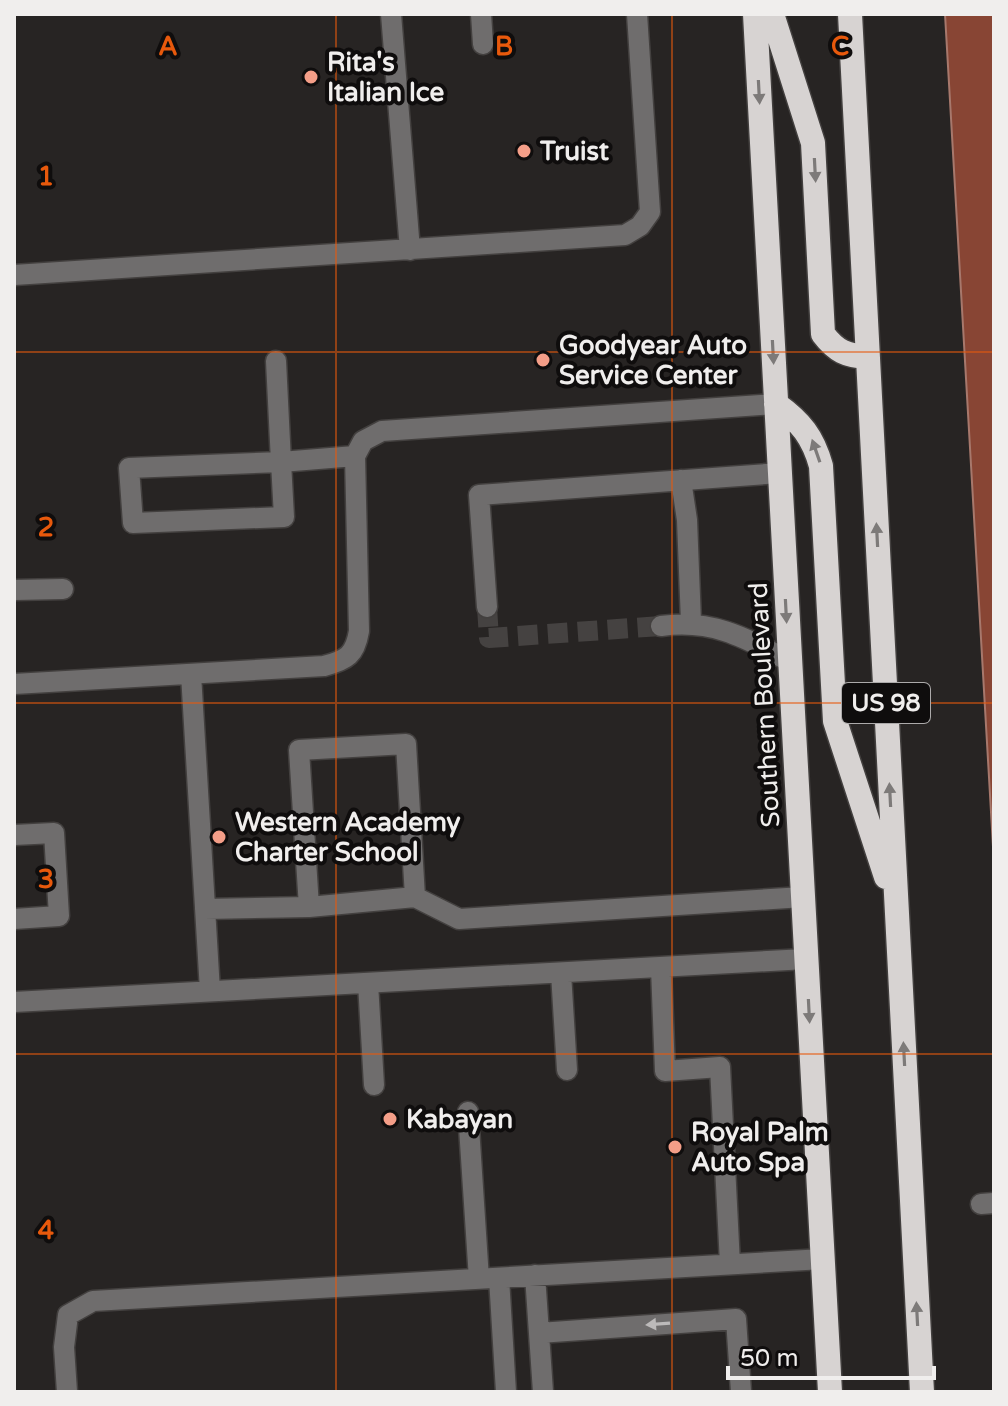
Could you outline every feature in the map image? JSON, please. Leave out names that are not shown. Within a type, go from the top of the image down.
[{"type":"highway","name":"Southern Boulevard","points":[[755,14],[830,1392]]},
{"type":"highway","points":[[772,14],[813,143],[823,334],[835,349],[849,356],[868,357]]},
{"type":"highway","name":"US 98","points":[[850,14],[922,1392]]},
{"type":"highway","points":[[776,404],[799,420],[814,442],[821,466],[835,721],[896,910]]},
{"type":"lane","points":[[391,14],[410,250]]},
{"type":"lane","points":[[481,14],[483,44]]},
{"type":"lane","points":[[14,275],[625,235],[640,226],[650,212],[637,14]]},
{"type":"lane","points":[[276,361],[281,462],[284,517],[133,523],[129,468],[281,462],[355,456]]},
{"type":"lane","points":[[14,684],[324,666],[344,661],[356,651],[359,631],[355,456],[363,441],[382,431],[776,404]]},
{"type":"lane","points":[[487,607],[479,495],[780,473]]},
{"type":"lane","points":[[681,480],[687,520],[691,622]]},
{"type":"lane","points":[[14,590],[63,589]]},
{"type":"lane","points":[[661,626],[691,622],[740,635],[789,661]]},
{"type":"lane","points":[[191,674],[210,991]]},
{"type":"lane","points":[[309,907],[299,750],[406,744],[415,897]]},
{"type":"lane","points":[[14,835],[54,833],[59,916],[14,919]]},
{"type":"lane","points":[[205,909],[309,907],[415,897],[459,919],[803,897]]},
{"type":"lane","points":[[14,1002],[806,959]]},
{"type":"lane","points":[[661,968],[665,1071],[720,1067],[730,1264]]},
{"type":"lane","points":[[561,973],[567,1070]]},
{"type":"lane","points":[[368,983],[374,1085]]},
{"type":"lane","points":[[468,1112],[506,1392]]},
{"type":"lane","points":[[67,1392],[64,1347],[68,1315],[93,1301],[823,1259]]},
{"type":"lane","points":[[535,1275],[543,1392]]},
{"type":"lane","points":[[539,1333],[736,1319],[741,1392]]},
{"type":"shaded area","points":[[945,14],[994,14],[994,864]]},
{"type":"tunnel","points":[[487,607],[489,638],[661,626]]},
{"type":"place","name":"Rita's Italian Ice","points":[[311,77]]},
{"type":"place","name":"Truist","points":[[524,151]]},
{"type":"place","name":"Goodyear Auto Service Center","points":[[543,360]]},
{"type":"place","name":"Western Academy Charter School","points":[[219,837]]},
{"type":"place","name":"Kabayan","points":[[390,1119]]},
{"type":"place","name":"Royal Palm Auto Spa","points":[[675,1147]]}]
